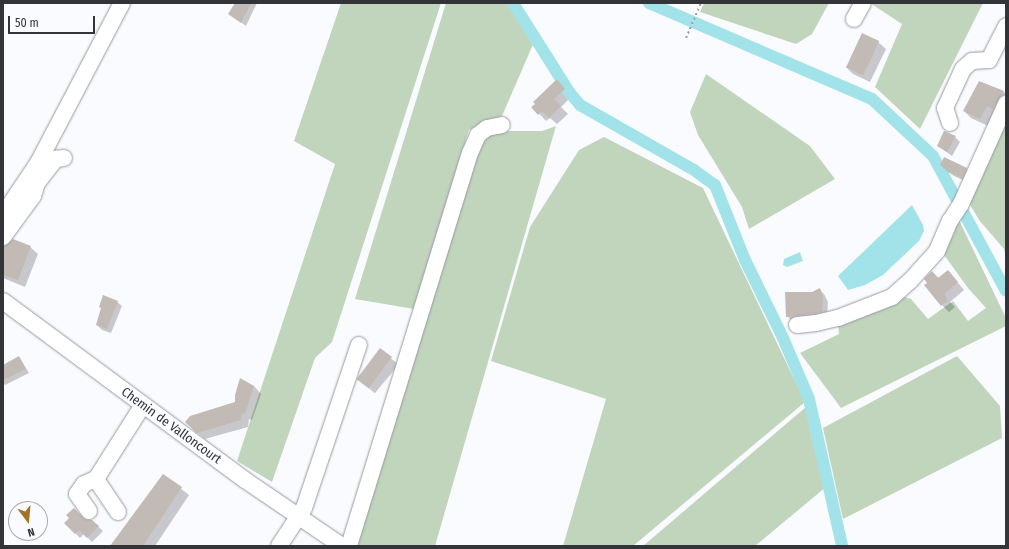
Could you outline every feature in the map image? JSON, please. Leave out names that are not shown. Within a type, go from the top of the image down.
[{"type":"street","points":[[3,214],[38,163],[122,3]]},
{"type":"street","points":[[854,19],[864,3]]},
{"type":"street","points":[[950,124],[945,108],[963,70],[972,60],[989,60],[1006,26]]},
{"type":"street","points":[[797,325],[816,323],[852,313],[892,297],[910,281],[937,251],[950,221],[961,204],[1006,104]]},
{"type":"street","points":[[349,546],[470,153],[478,135],[487,128],[502,125]]},
{"type":"street","points":[[3,237],[33,196],[37,183],[56,159],[64,158]]},
{"type":"street","name":"Chemin de Valloncourt","points":[[3,301],[245,480],[342,546]]},
{"type":"street","points":[[279,546],[304,508],[359,345]]},
{"type":"street","points":[[89,511],[77,494],[84,484],[96,479],[143,405]]},
{"type":"street","points":[[96,479],[118,512]]},
{"type":"path","points":[[686,38],[701,3]]},
{"type":"green space","points":[[341,3],[441,3],[332,342],[315,358],[272,482],[237,461],[335,164],[294,141]]},
{"type":"green space","points":[[446,3],[509,3],[534,42],[502,116],[469,130],[414,309],[355,299]]},
{"type":"green space","points":[[704,3],[829,3],[812,34],[796,44],[700,12]]},
{"type":"green space","points":[[870,3],[983,3],[920,129],[875,87],[902,24]]},
{"type":"green space","points":[[706,74],[810,146],[835,179],[749,229],[742,207],[698,135],[690,112]]},
{"type":"green space","points":[[1006,124],[1006,258],[1004,249],[979,220],[968,201],[1003,127]]},
{"type":"green space","points":[[556,126],[435,546],[351,546],[479,137],[496,131],[542,131]]},
{"type":"green space","points":[[604,137],[703,188],[805,402],[633,546],[563,546],[606,399],[491,361],[530,227],[579,150]]},
{"type":"green space","points":[[958,218],[1006,318],[1006,326],[841,408],[800,353],[839,334],[838,322],[902,296],[911,299],[928,319],[953,301],[968,321],[986,308],[968,288],[942,252]]},
{"type":"green space","points":[[957,356],[1000,406],[1002,438],[843,519],[823,428]]},
{"type":"green space","points":[[806,407],[826,487],[755,546],[643,546]]},
{"type":"water","points":[[912,205],[923,225],[924,231],[919,241],[883,275],[865,285],[848,290],[838,276]]},
{"type":"water","points":[[800,252],[803,261],[787,267],[783,265],[784,259]]},
{"type":"building","points":[[235,3],[251,3],[241,23],[228,14]]},
{"type":"building","points":[[862,33],[879,41],[863,75],[846,67]]},
{"type":"building","points":[[557,79],[565,89],[554,99],[561,106],[549,118],[542,111],[538,115],[531,107],[535,104],[533,102]]},
{"type":"building","points":[[979,81],[1004,91],[993,109],[987,106],[980,119],[963,111]]},
{"type":"building","points":[[944,131],[956,136],[947,152],[937,146]]},
{"type":"building","points":[[944,157],[967,168],[962,178],[948,172],[940,165]]},
{"type":"building","points":[[13,239],[31,246],[18,280],[3,275],[3,249],[4,246]]},
{"type":"building","points":[[948,270],[958,282],[944,294],[948,300],[941,306],[924,285],[927,283],[924,279],[932,271],[938,278]]},
{"type":"building","points":[[820,288],[823,297],[822,312],[786,317],[785,292],[812,292]]},
{"type":"building","points":[[103,295],[118,301],[107,329],[96,325]]},
{"type":"building","points":[[380,348],[392,357],[369,388],[357,379]]},
{"type":"building","points":[[19,356],[26,369],[3,380],[3,365]]},
{"type":"building","points":[[240,378],[254,386],[245,414],[242,413],[241,420],[197,433],[185,422],[190,416],[235,402],[235,395]]},
{"type":"building","points":[[163,474],[182,487],[143,546],[110,546]]},
{"type":"building","points":[[74,508],[85,519],[92,520],[99,526],[87,538],[79,530],[75,534],[64,523],[69,518],[66,515]]},
{"type":"waterway","points":[[513,3],[570,93],[580,105],[694,170],[715,185],[745,260],[783,338],[809,399],[842,546]]},
{"type":"waterway","points":[[649,3],[872,99],[933,156],[1006,291]]}]
